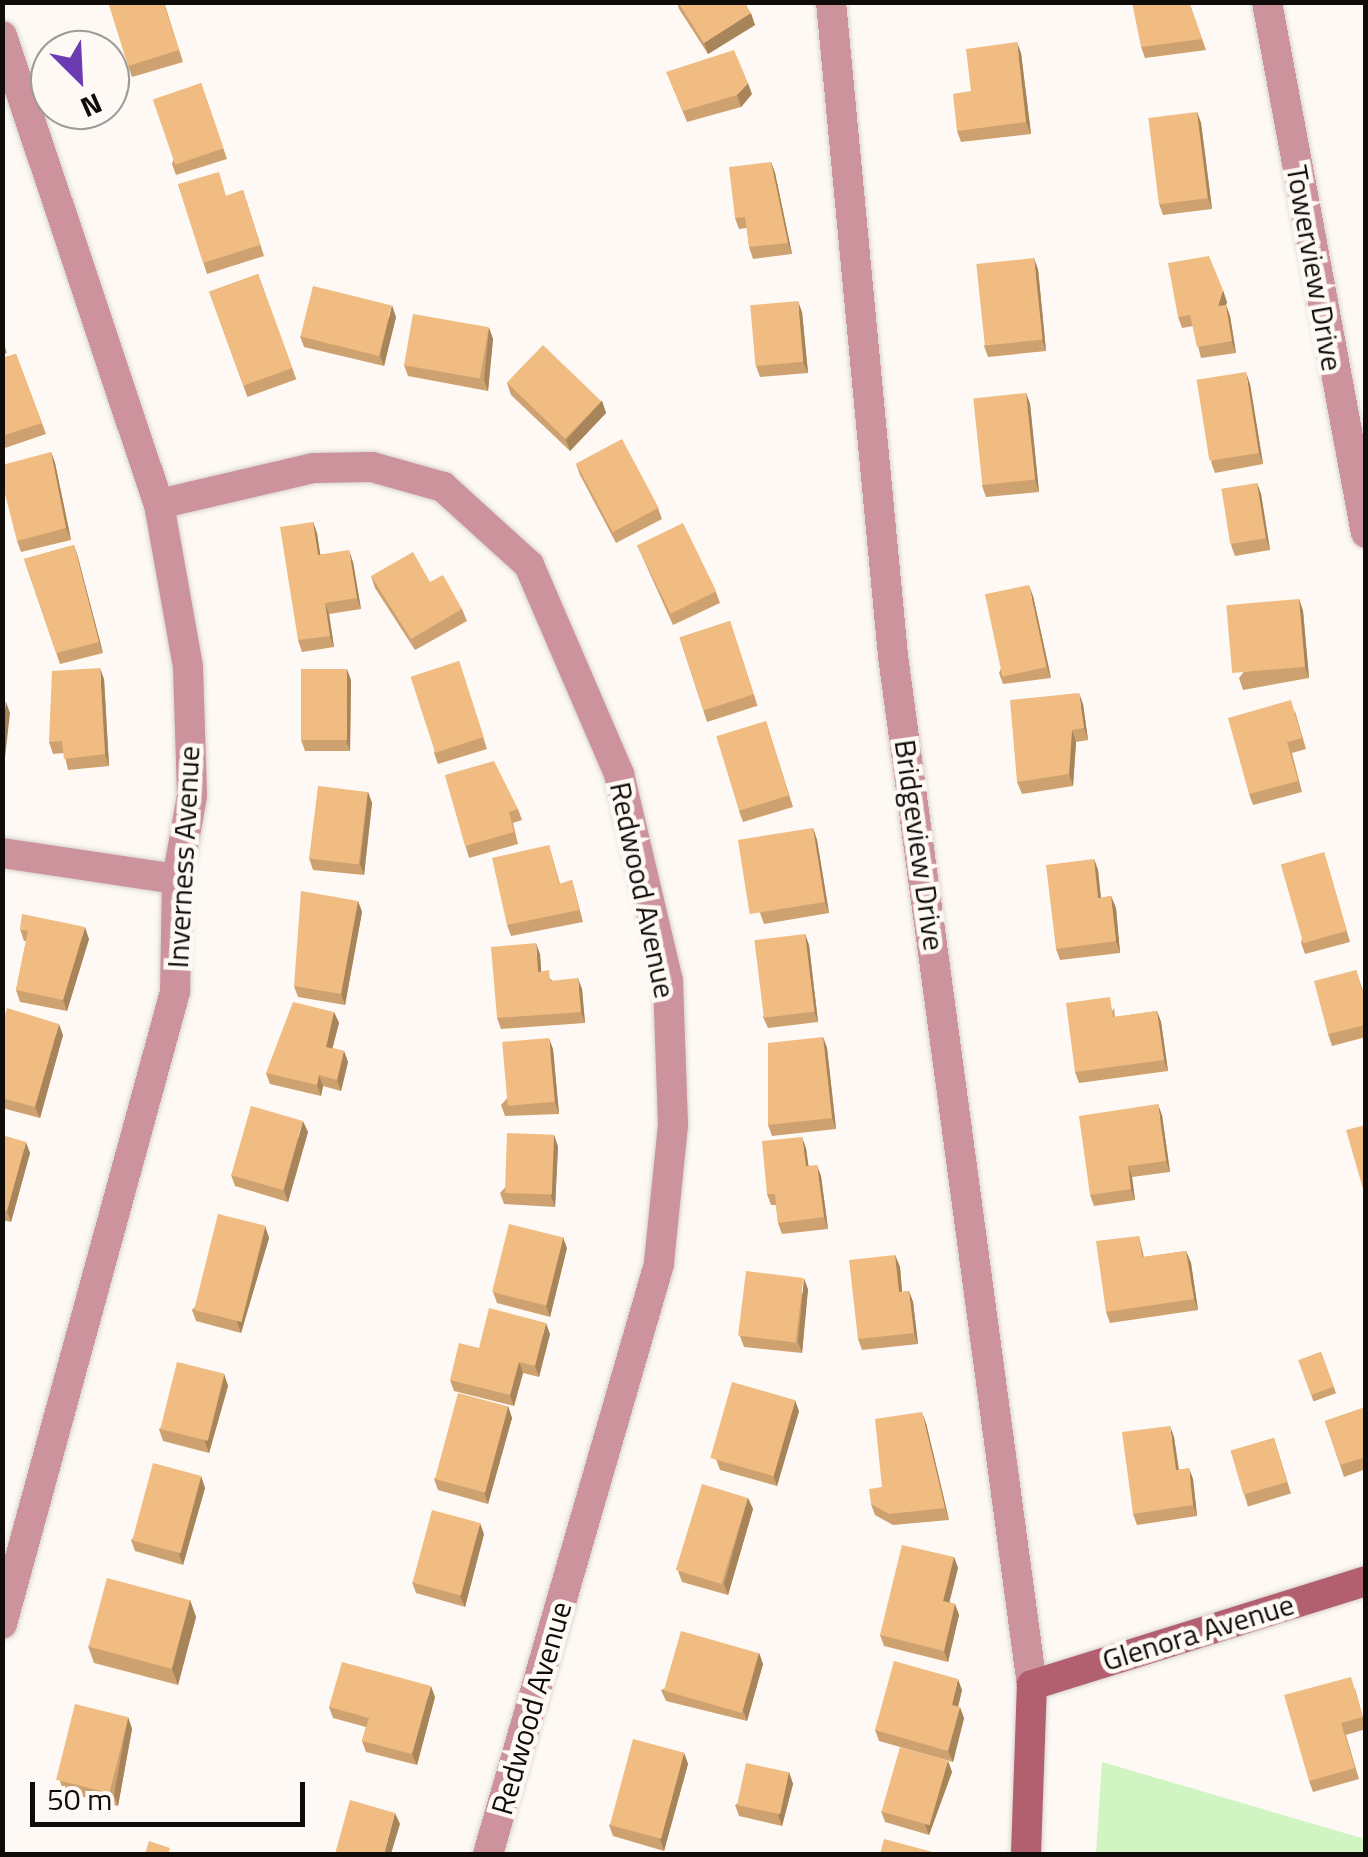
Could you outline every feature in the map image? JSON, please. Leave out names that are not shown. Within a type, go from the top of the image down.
[{"type":"street","name":"Bridgeview Drive","points":[[831,2],[893,656],[1032,1685]]},
{"type":"street","name":"Towerview Drive","points":[[1267,2],[1366,533]]},
{"type":"street","name":"Inverness Avenue","points":[[2,36],[159,504],[188,667],[192,796],[178,879],[175,992],[2,1624]]},
{"type":"street","name":"Redwood Avenue","points":[[159,504],[314,468],[372,466],[443,488],[529,565],[619,774],[668,981],[673,1125],[659,1264],[488,1854]]},
{"type":"street","points":[[2,853],[178,879]]},
{"type":"street","name":"Glenora Avenue","points":[[1032,1685],[1366,1582]]},
{"type":"street","points":[[1026,1854],[1032,1685]]},
{"type":"green space","points":[[1102,1762],[1365,1839],[1365,1854],[1096,1854]]},
{"type":"building","points":[[108,2],[163,2],[179,50],[130,65],[130,30],[117,30]]},
{"type":"building","points":[[678,2],[744,2],[751,13],[704,43]]},
{"type":"building","points":[[1132,2],[1189,2],[1202,39],[1141,47]]},
{"type":"building","points":[[1017,42],[1026,122],[957,131],[953,94],[971,91],[966,49]]},
{"type":"building","points":[[734,50],[748,83],[737,95],[683,111],[666,72]]},
{"type":"building","points":[[201,83],[223,148],[175,165],[153,100]]},
{"type":"building","points":[[1197,112],[1208,198],[1159,204],[1148,118]]},
{"type":"building","points":[[771,162],[788,243],[749,247],[745,217],[735,218],[729,167]]},
{"type":"building","points":[[219,172],[226,196],[243,190],[260,245],[203,263],[178,184]]},
{"type":"building","points":[[1209,256],[1223,290],[1218,306],[1226,305],[1232,341],[1197,347],[1190,315],[1178,317],[1168,263]]},
{"type":"building","points":[[1034,258],[1043,340],[985,346],[976,264]]},
{"type":"building","points":[[258,274],[292,368],[243,386],[209,292]]},
{"type":"building","points":[[313,286],[392,306],[379,356],[300,336]]},
{"type":"building","points":[[798,301],[803,362],[755,366],[750,305]]},
{"type":"building","points":[[413,314],[489,327],[480,379],[404,365]]},
{"type":"building","points":[[543,345],[601,401],[565,439],[507,382]]},
{"type":"building","points":[[16,354],[42,423],[2,436],[2,358]]},
{"type":"building","points":[[1246,372],[1259,453],[1209,461],[1197,380]]},
{"type":"building","points":[[1026,393],[1035,480],[982,485],[973,399]]},
{"type":"building","points":[[622,439],[659,508],[613,532],[576,463]]},
{"type":"building","points":[[51,452],[66,528],[17,541],[2,482],[2,465]]},
{"type":"building","points":[[1257,483],[1266,538],[1230,544],[1221,489]]},
{"type":"building","points":[[313,522],[318,555],[349,550],[357,598],[325,603],[330,636],[298,640],[280,527]]},
{"type":"building","points":[[683,523],[716,591],[670,614],[637,545]]},
{"type":"building","points":[[74,545],[99,642],[56,653],[24,559]]},
{"type":"building","points":[[413,552],[430,582],[443,575],[462,609],[411,639],[371,576]]},
{"type":"building","points":[[1029,585],[1046,667],[1002,677],[985,594]]},
{"type":"building","points":[[1299,599],[1305,667],[1232,673],[1226,605]]},
{"type":"building","points":[[730,621],[754,694],[703,711],[680,637]]},
{"type":"building","points":[[459,661],[484,737],[435,753],[410,677]]},
{"type":"building","points":[[100,668],[105,754],[64,759],[62,741],[49,742],[52,671]]},
{"type":"building","points":[[301,669],[347,669],[347,740],[301,740]]},
{"type":"building","points":[[1079,693],[1084,728],[1072,730],[1069,774],[1017,782],[1010,700]]},
{"type":"building","points":[[1291,700],[1302,738],[1287,742],[1298,781],[1249,794],[1228,718]]},
{"type":"building","points":[[766,721],[789,796],[739,811],[716,736]]},
{"type":"building","points":[[494,761],[518,809],[509,812],[514,832],[465,846],[445,775]]},
{"type":"building","points":[[318,786],[368,792],[359,865],[309,858]]},
{"type":"building","points":[[813,828],[825,902],[750,914],[738,840]]},
{"type":"building","points":[[549,845],[559,884],[572,880],[579,910],[507,925],[492,858]]},
{"type":"building","points":[[1324,852],[1347,931],[1303,943],[1281,864]]},
{"type":"building","points":[[1094,859],[1098,898],[1111,896],[1116,941],[1056,949],[1046,865]]},
{"type":"building","points":[[301,891],[358,901],[341,994],[294,986]]},
{"type":"building","points":[[22,914],[85,927],[63,1000],[16,990],[28,931],[20,929]]},
{"type":"building","points":[[805,934],[815,1011],[764,1018],[754,940]]},
{"type":"building","points":[[536,943],[538,972],[549,970],[550,981],[578,978],[581,1012],[497,1018],[491,947]]},
{"type":"building","points":[[1356,970],[1366,1004],[1366,1025],[1328,1034],[1314,981]]},
{"type":"building","points":[[1110,997],[1113,1017],[1157,1011],[1164,1060],[1075,1072],[1066,1003]]},
{"type":"building","points":[[293,1002],[334,1012],[326,1047],[344,1051],[337,1080],[319,1075],[317,1085],[266,1073]]},
{"type":"building","points":[[7,1008],[59,1024],[35,1107],[2,1098],[2,1024]]},
{"type":"building","points":[[823,1037],[832,1118],[768,1125],[768,1043]]},
{"type":"building","points":[[549,1038],[555,1102],[508,1106],[502,1042]]},
{"type":"building","points":[[1158,1104],[1166,1161],[1128,1166],[1131,1189],[1090,1195],[1079,1116]]},
{"type":"building","points":[[251,1106],[303,1121],[283,1190],[231,1175]]},
{"type":"building","points":[[1366,1125],[1366,1199],[1346,1130]]},
{"type":"building","points":[[507,1133],[554,1135],[552,1195],[505,1193]]},
{"type":"building","points":[[2,1135],[26,1142],[7,1211],[2,1210]]},
{"type":"building","points":[[802,1137],[806,1166],[817,1165],[824,1217],[778,1223],[775,1194],[767,1194],[762,1141]]},
{"type":"building","points":[[218,1214],[266,1226],[242,1322],[194,1310]]},
{"type":"building","points":[[509,1224],[563,1238],[546,1305],[492,1292]]},
{"type":"building","points":[[1139,1236],[1142,1257],[1186,1251],[1194,1299],[1106,1312],[1096,1241]]},
{"type":"building","points":[[895,1255],[899,1292],[909,1291],[914,1333],[858,1339],[849,1260]]},
{"type":"building","points":[[746,1271],[804,1278],[796,1343],[738,1336]]},
{"type":"building","points":[[489,1308],[546,1323],[535,1366],[519,1362],[510,1395],[450,1380],[459,1343],[479,1348]]},
{"type":"building","points":[[1321,1352],[1334,1387],[1311,1395],[1298,1360]]},
{"type":"building","points":[[177,1362],[225,1374],[208,1441],[160,1429]]},
{"type":"building","points":[[732,1382],[795,1400],[774,1476],[710,1458]]},
{"type":"building","points":[[458,1393],[508,1406],[485,1492],[435,1479]]},
{"type":"building","points":[[1366,1407],[1366,1457],[1340,1465],[1325,1421]]},
{"type":"building","points":[[922,1412],[945,1508],[889,1514],[871,1504],[869,1489],[882,1487],[875,1419]]},
{"type":"building","points":[[1170,1426],[1176,1470],[1189,1468],[1193,1505],[1133,1514],[1122,1432]]},
{"type":"building","points":[[1274,1438],[1287,1482],[1243,1495],[1231,1450]]},
{"type":"building","points":[[153,1463],[201,1476],[181,1553],[132,1540]]},
{"type":"building","points":[[702,1484],[748,1498],[722,1584],[676,1570]]},
{"type":"building","points":[[432,1510],[480,1523],[461,1595],[413,1582]]},
{"type":"building","points":[[902,1545],[954,1557],[943,1601],[955,1604],[944,1651],[880,1635]]},
{"type":"building","points":[[107,1578],[190,1600],[172,1669],[89,1647]]},
{"type":"building","points":[[681,1631],[759,1653],[742,1713],[664,1691]]},
{"type":"building","points":[[894,1661],[958,1679],[952,1705],[960,1707],[948,1751],[875,1730]]},
{"type":"building","points":[[342,1662],[431,1686],[412,1754],[362,1741],[369,1718],[329,1707]]},
{"type":"building","points":[[1351,1677],[1363,1717],[1341,1723],[1355,1768],[1309,1781],[1284,1695]]},
{"type":"building","points":[[75,1704],[128,1717],[109,1793],[56,1780]]},
{"type":"building","points":[[633,1739],[684,1753],[661,1839],[610,1825]]},
{"type":"building","points":[[900,1747],[948,1761],[930,1825],[882,1811]]},
{"type":"building","points":[[746,1763],[789,1772],[780,1814],[737,1805]]},
{"type":"building","points":[[350,1800],[395,1813],[384,1854],[335,1854]]},
{"type":"building","points":[[884,1839],[940,1854],[880,1854]]},
{"type":"building","points":[[149,1841],[170,1848],[168,1854],[145,1854]]}]
